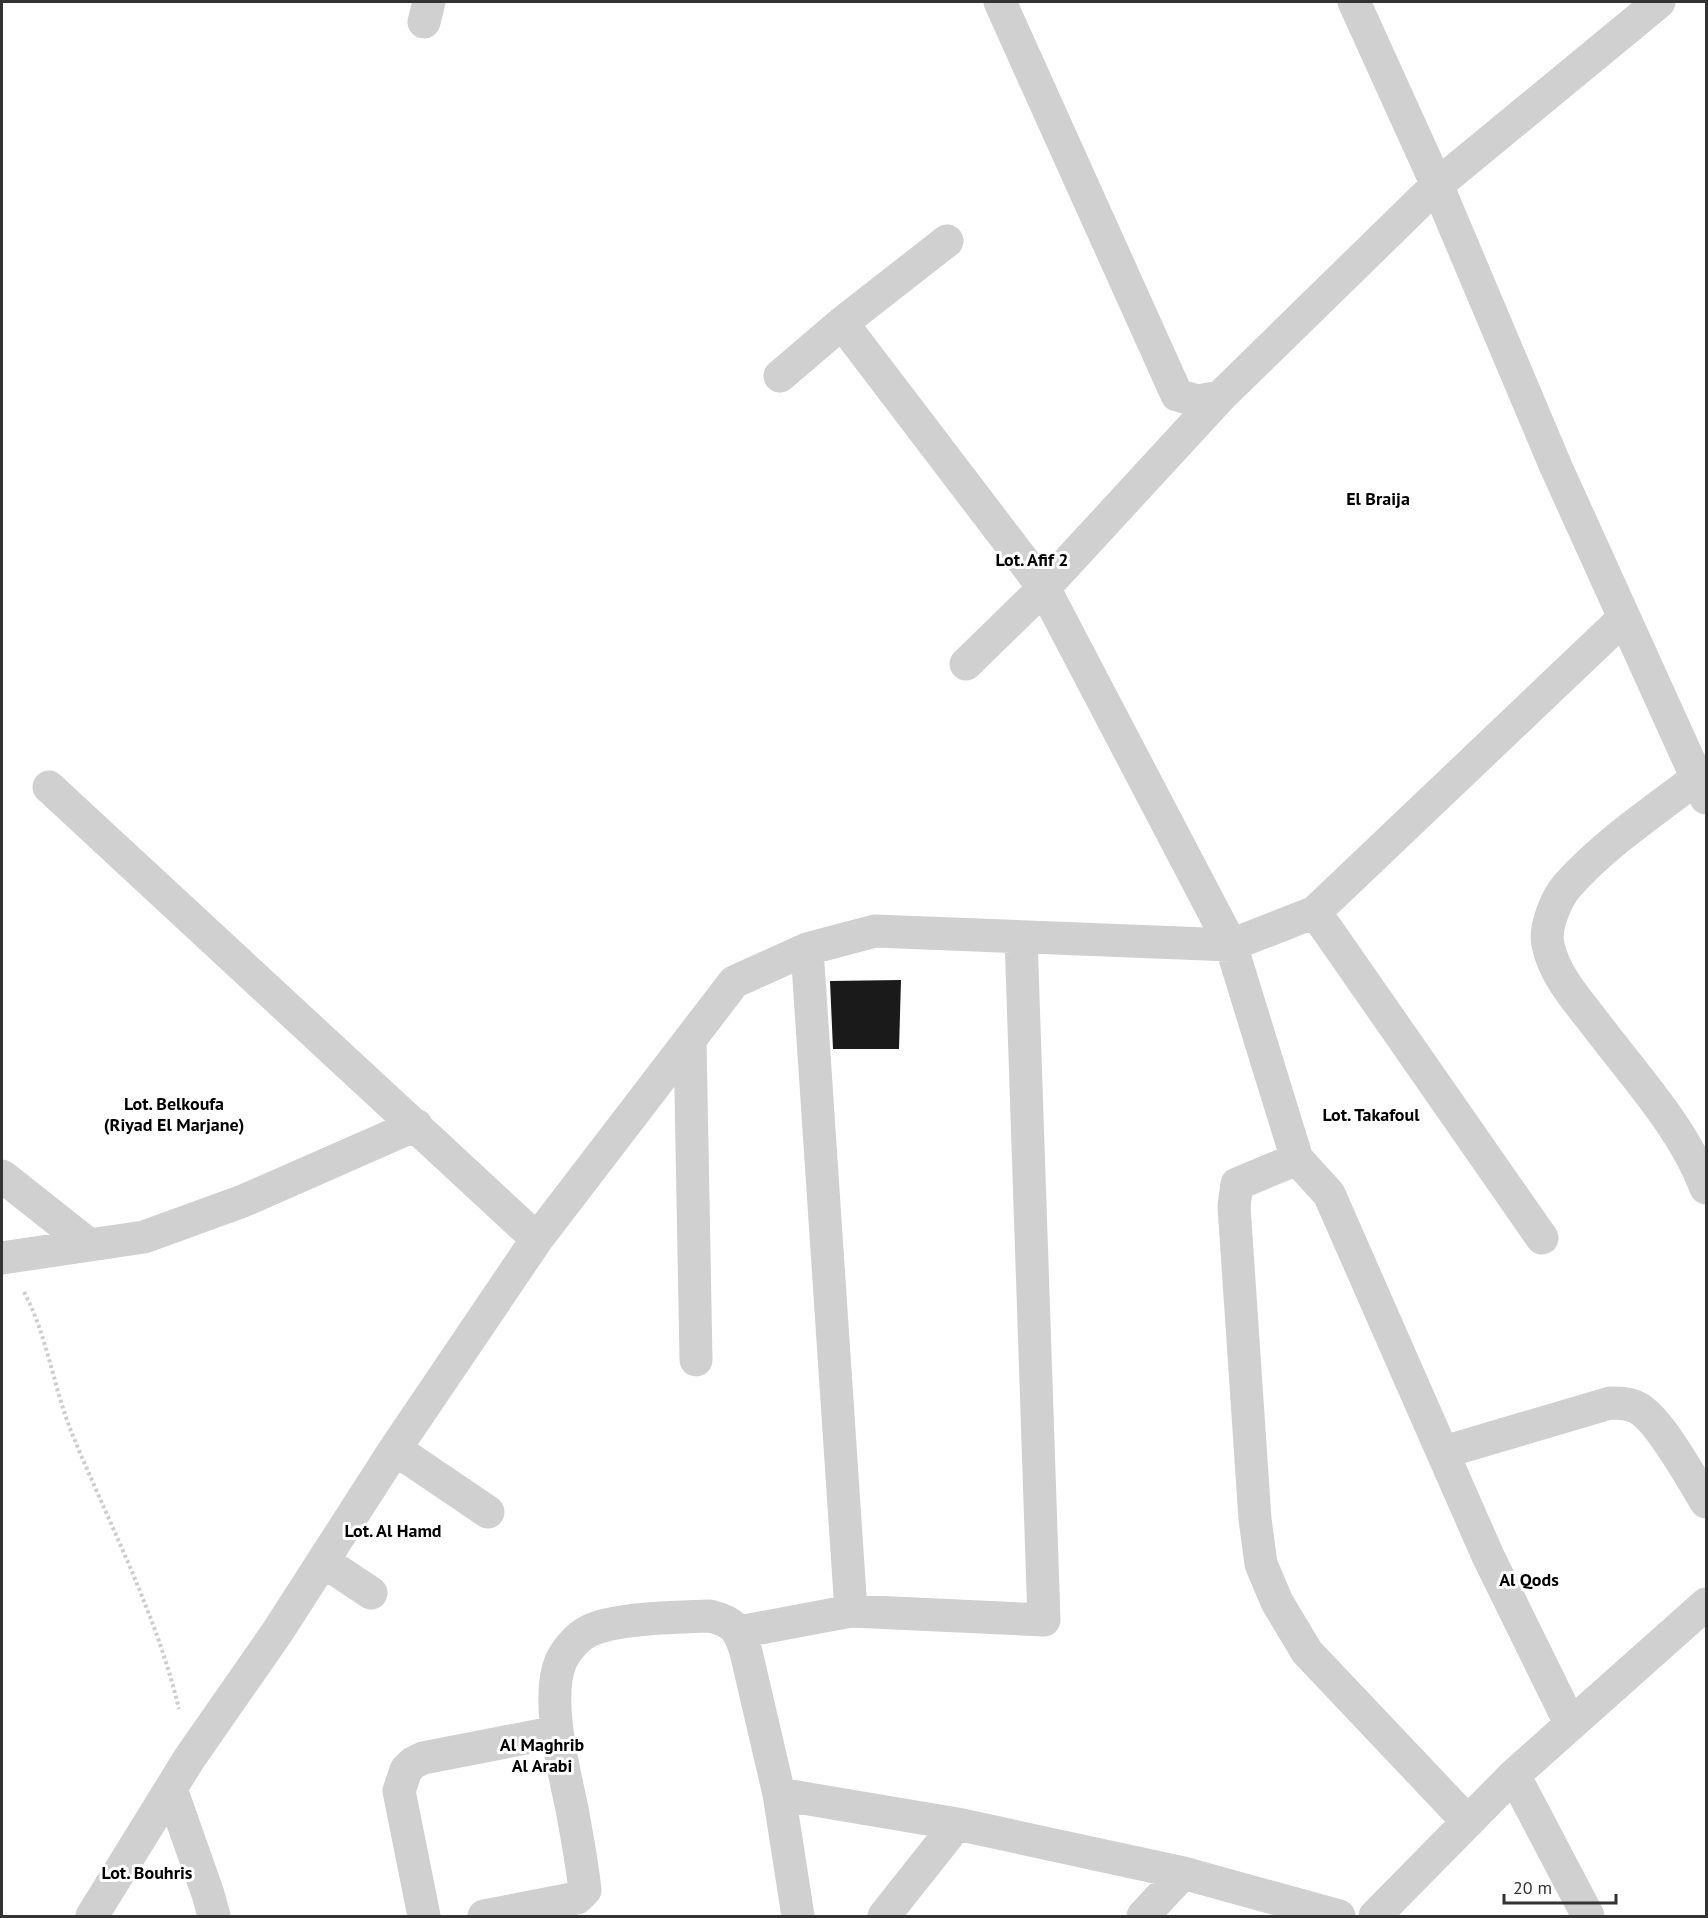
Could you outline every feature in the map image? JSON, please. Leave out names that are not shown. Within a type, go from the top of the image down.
[{"type":"street","points":[[1000,2],[1177,395],[1198,401],[1220,397]]},
{"type":"street","points":[[1354,2],[1437,185],[1556,467],[1702,788],[1615,841],[1566,887],[1549,920],[1547,944],[1563,982],[1663,1113],[1700,1170],[1707,1188]]},
{"type":"street","points":[[966,664],[1044,588],[1220,397],[1437,185],[1659,2]]},
{"type":"street","points":[[780,376],[842,323],[947,241]]},
{"type":"street","points":[[842,323],[1044,588],[1231,945],[1297,1159],[1329,1194],[1488,1556],[1570,1724]]},
{"type":"street","points":[[92,1917],[189,1760],[278,1630],[395,1449],[537,1239],[734,982],[807,949],[875,931],[1231,945],[1315,912],[1624,618]]},
{"type":"street","points":[[49,788],[537,1239]]},
{"type":"street","points":[[1315,912],[1542,1238]]},
{"type":"street","points":[[739,1632],[851,1611],[1044,1620],[1022,937]]},
{"type":"street","points":[[807,949],[851,1611]]},
{"type":"street","points":[[690,1039],[696,1360]]},
{"type":"street","points":[[4,1258],[88,1244],[144,1238],[243,1201],[416,1125]]},
{"type":"street","points":[[1297,1159],[1238,1184],[1234,1206],[1255,1519],[1261,1564],[1277,1602],[1307,1652],[1468,1822]]},
{"type":"street","points":[[2,1176],[88,1244]]},
{"type":"street","points":[[1444,1452],[1610,1403],[1624,1403],[1637,1407],[1649,1416],[1707,1502]]},
{"type":"street","points":[[395,1449],[488,1512]]},
{"type":"street","points":[[323,1561],[371,1593]]},
{"type":"street","points":[[1375,1917],[1514,1775],[1707,1605]]},
{"type":"street","points":[[484,1917],[577,1898],[585,1890],[581,1855],[557,1732],[556,1689],[561,1661],[574,1643],[587,1632],[605,1624],[710,1616],[725,1620],[739,1632],[746,1652],[778,1794],[798,1917]]},
{"type":"street","points":[[424,1917],[399,1791],[406,1770],[423,1758],[557,1732]]},
{"type":"street","points":[[1514,1775],[1588,1917]]},
{"type":"street","points":[[171,1789],[214,1917]]},
{"type":"street","points":[[778,1794],[957,1824],[1183,1873],[1339,1917]]},
{"type":"street","points":[[884,1917],[957,1824]]},
{"type":"street","points":[[1143,1917],[1183,1873]]},
{"type":"path","points":[[4,1258],[31,1304],[70,1428],[127,1559],[160,1646],[178,1707],[189,1760]]},
{"type":"building","points":[[901,980],[899,1049],[833,1049],[830,981]]},
{"type":"district","name":"El Braija","points":[[1378,498]]},
{"type":"district","name":"Lot. Afif 2","points":[[1032,559]]},
{"type":"district","name":"Lot. Belkoufa (Riyad El Marjane)","points":[[174,1113]]},
{"type":"district","name":"Lot. Takafoul","points":[[1371,1114]]},
{"type":"district","name":"Lot. Al Hamd","points":[[393,1530]]},
{"type":"district","name":"Al Qods","points":[[1529,1579]]},
{"type":"district","name":"Al Maghrib Al Arabi","points":[[542,1754]]},
{"type":"district","name":"Lot. Bouhris","points":[[147,1872]]}]
